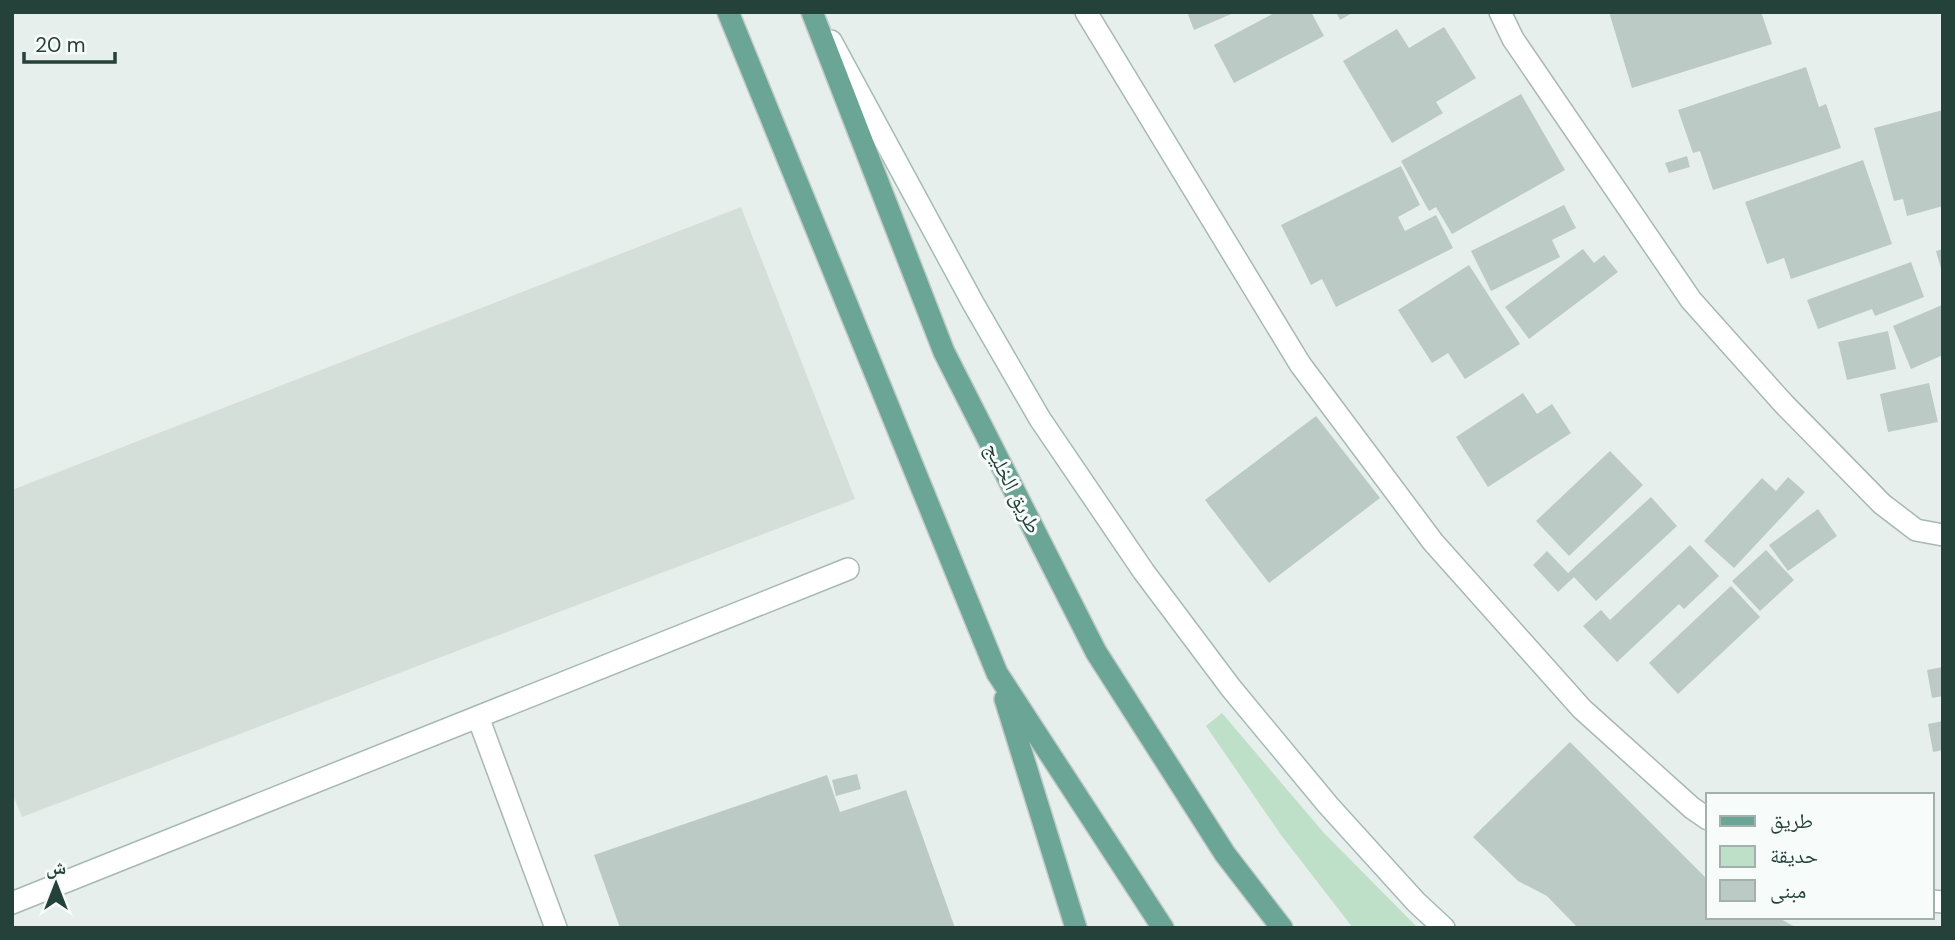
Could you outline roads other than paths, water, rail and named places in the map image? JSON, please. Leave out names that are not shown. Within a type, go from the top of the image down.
[{"type":"main road","points":[[728,12],[997,673],[1076,928]]},
{"type":"main road","name":"طريق الخليج","points":[[813,12],[944,352],[1096,652],[1225,854],[1282,928]]},
{"type":"main road","points":[[997,673],[1163,928]]},
{"type":"street","points":[[813,12],[1040,419],[1144,572],[1231,688],[1319,794],[1416,902],[1444,928]]},
{"type":"street","points":[[1086,12],[1300,364],[1433,542],[1582,709],[1706,818]]},
{"type":"street","points":[[1500,12],[1513,39],[1691,300],[1783,403],[1882,505],[1916,530],[1943,535]]},
{"type":"street","points":[[12,903],[848,569]]},
{"type":"street","points":[[478,717],[556,928]]}]
